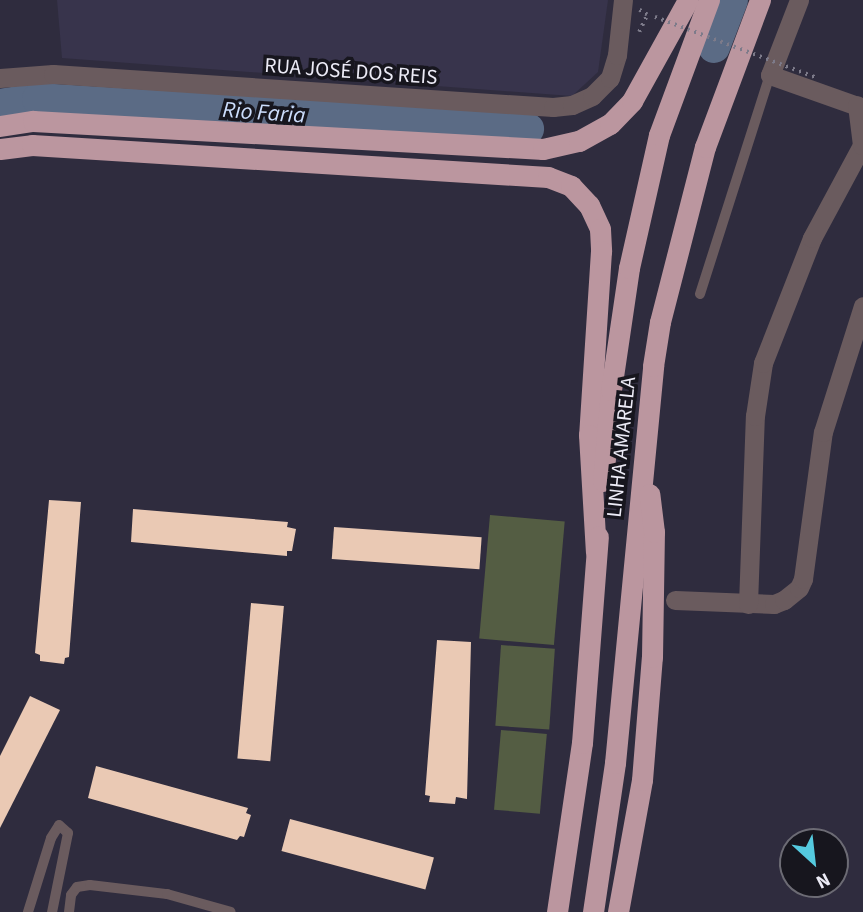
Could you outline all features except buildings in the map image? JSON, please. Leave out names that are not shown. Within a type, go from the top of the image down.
[{"type":"highway","points":[[0,126],[33,121],[543,149],[579,141],[610,124],[632,101],[688,0]]},
{"type":"highway","name":"LINHA AMARELA","points":[[557,912],[582,743],[611,390],[629,268],[659,135],[709,0]]},
{"type":"highway","name":"LINHA AMARELA","points":[[593,912],[615,763],[653,366],[677,250],[705,147],[760,0]]},
{"type":"highway","points":[[286,160],[289,135]]},
{"type":"highway","points":[[0,149],[32,145],[286,160],[548,177],[571,186],[589,205],[600,229],[601,251],[589,435],[596,559]]},
{"type":"highway","points":[[618,912],[642,780],[652,657],[654,532],[645,464]]},
{"type":"street","name":"RUA JOSÉ DOS REIS","points":[[0,78],[53,74],[553,107],[572,105],[592,96],[610,78],[617,55],[623,0]]},
{"type":"street","points":[[748,604],[755,416],[763,363],[812,238],[862,145],[860,107],[770,75],[799,0]]},
{"type":"street","points":[[674,600],[748,604],[784,600],[792,595],[803,579],[823,432],[863,306]]},
{"type":"lane","points":[[700,294],[770,75]]},
{"type":"lane","points":[[28,912],[51,838],[60,825],[68,833],[52,912]]},
{"type":"lane","points":[[69,912],[71,895],[77,887],[90,885],[167,894],[231,912]]},
{"type":"path","points":[[655,17],[815,76]]},
{"type":"shaded area","points":[[57,0],[608,0],[598,72],[572,96],[62,58]]},
{"type":"green space","points":[[490,515],[565,522],[554,645],[479,639]]},
{"type":"green space","points":[[501,645],[555,649],[549,730],[495,726]]},
{"type":"green space","points":[[501,730],[547,734],[540,814],[494,810]]},
{"type":"waterway","name":"Rio Faria","points":[[714,47],[732,0]]},
{"type":"waterway","name":"Rio Faria","points":[[0,105],[38,99],[528,129]]}]
